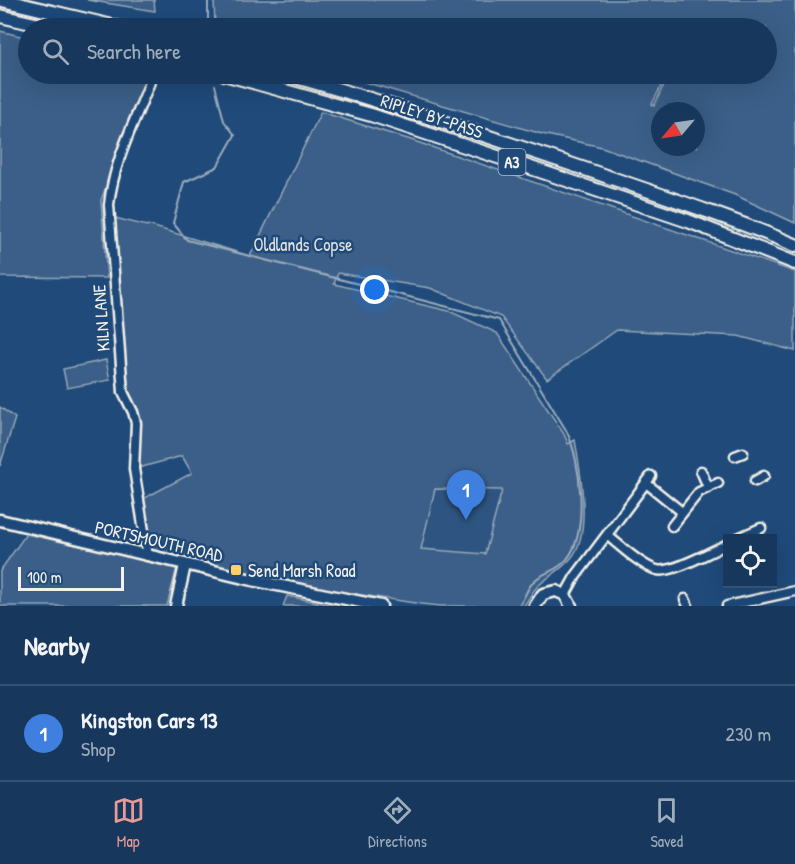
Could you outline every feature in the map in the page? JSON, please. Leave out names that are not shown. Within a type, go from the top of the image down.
[{"type":"highway","points":[[2,0],[78,18]]},
{"type":"highway","points":[[0,16],[18,20]]},
{"type":"highway","name":"RIPLEY BY-PASS","points":[[259,84],[382,119],[688,221],[795,262]]},
{"type":"highway","name":"RIPLEY BY-PASS","points":[[320,84],[529,150],[691,205],[795,245]]},
{"type":"main road","name":"PORTSMOUTH ROAD","points":[[0,520],[185,565],[381,606]]},
{"type":"main road","points":[[176,606],[185,565]]},
{"type":"main road","points":[[535,606],[543,594],[561,593],[571,606]]},
{"type":"street","name":"KILN LANE","points":[[148,556],[134,469],[136,423],[123,392],[109,206],[110,191],[120,160],[149,84]]},
{"type":"street","points":[[701,471],[708,487]]},
{"type":"street","points":[[755,481],[764,476]]},
{"type":"street","points":[[561,593],[648,479],[682,512]]},
{"type":"street","points":[[672,526],[699,492],[718,483]]},
{"type":"street","points":[[747,534],[761,528]]},
{"type":"street","points":[[607,535],[650,568],[661,571],[723,546]]},
{"type":"street","points":[[727,606],[795,591]]},
{"type":"shaded area","points":[[435,489],[502,489],[486,554],[421,549]]},
{"type":"green space","points":[[87,0],[154,0],[155,11]]},
{"type":"green space","points":[[214,0],[795,0],[795,223],[735,195],[602,147],[542,134],[371,84],[662,84],[651,102],[651,156],[705,156],[705,102],[656,102],[664,84],[777,84],[777,18],[215,18]]},
{"type":"green space","points":[[0,31],[18,36],[18,84],[145,84],[101,200],[107,278],[0,277]]},
{"type":"green space","name":"Oldlands Copse","points":[[321,112],[411,140],[795,272],[795,351],[738,336],[617,330],[547,379],[501,317],[430,288],[338,273],[334,284],[449,311],[497,333],[564,434],[568,444],[575,440],[582,483],[583,517],[582,533],[572,557],[537,587],[524,606],[441,606],[330,590],[151,552],[143,499],[192,473],[182,456],[135,469],[137,435],[124,392],[111,217],[148,225],[250,256]],"holes":[[[435,489],[502,490],[485,554],[421,549]]]},
{"type":"green space","points":[[106,360],[110,380],[67,388],[63,369]]},
{"type":"green space","points":[[0,407],[15,418],[0,466]]},
{"type":"green space","points":[[26,534],[177,567],[167,606],[0,606],[0,571]]},
{"type":"green space","points":[[287,596],[337,606],[283,606]]},
{"type":"waterway","points":[[208,0],[208,18]]},
{"type":"waterway","points":[[215,85],[224,121],[235,135],[217,167],[184,182],[173,223],[187,240],[499,320],[566,430],[576,459],[579,477],[580,514],[574,547],[559,567],[533,582],[519,606]]},
{"type":"place","name":"Kingston Cars 13","points":[[466,520]]},
{"type":"place","name":"Send Marsh Road","points":[[236,570]]}]
